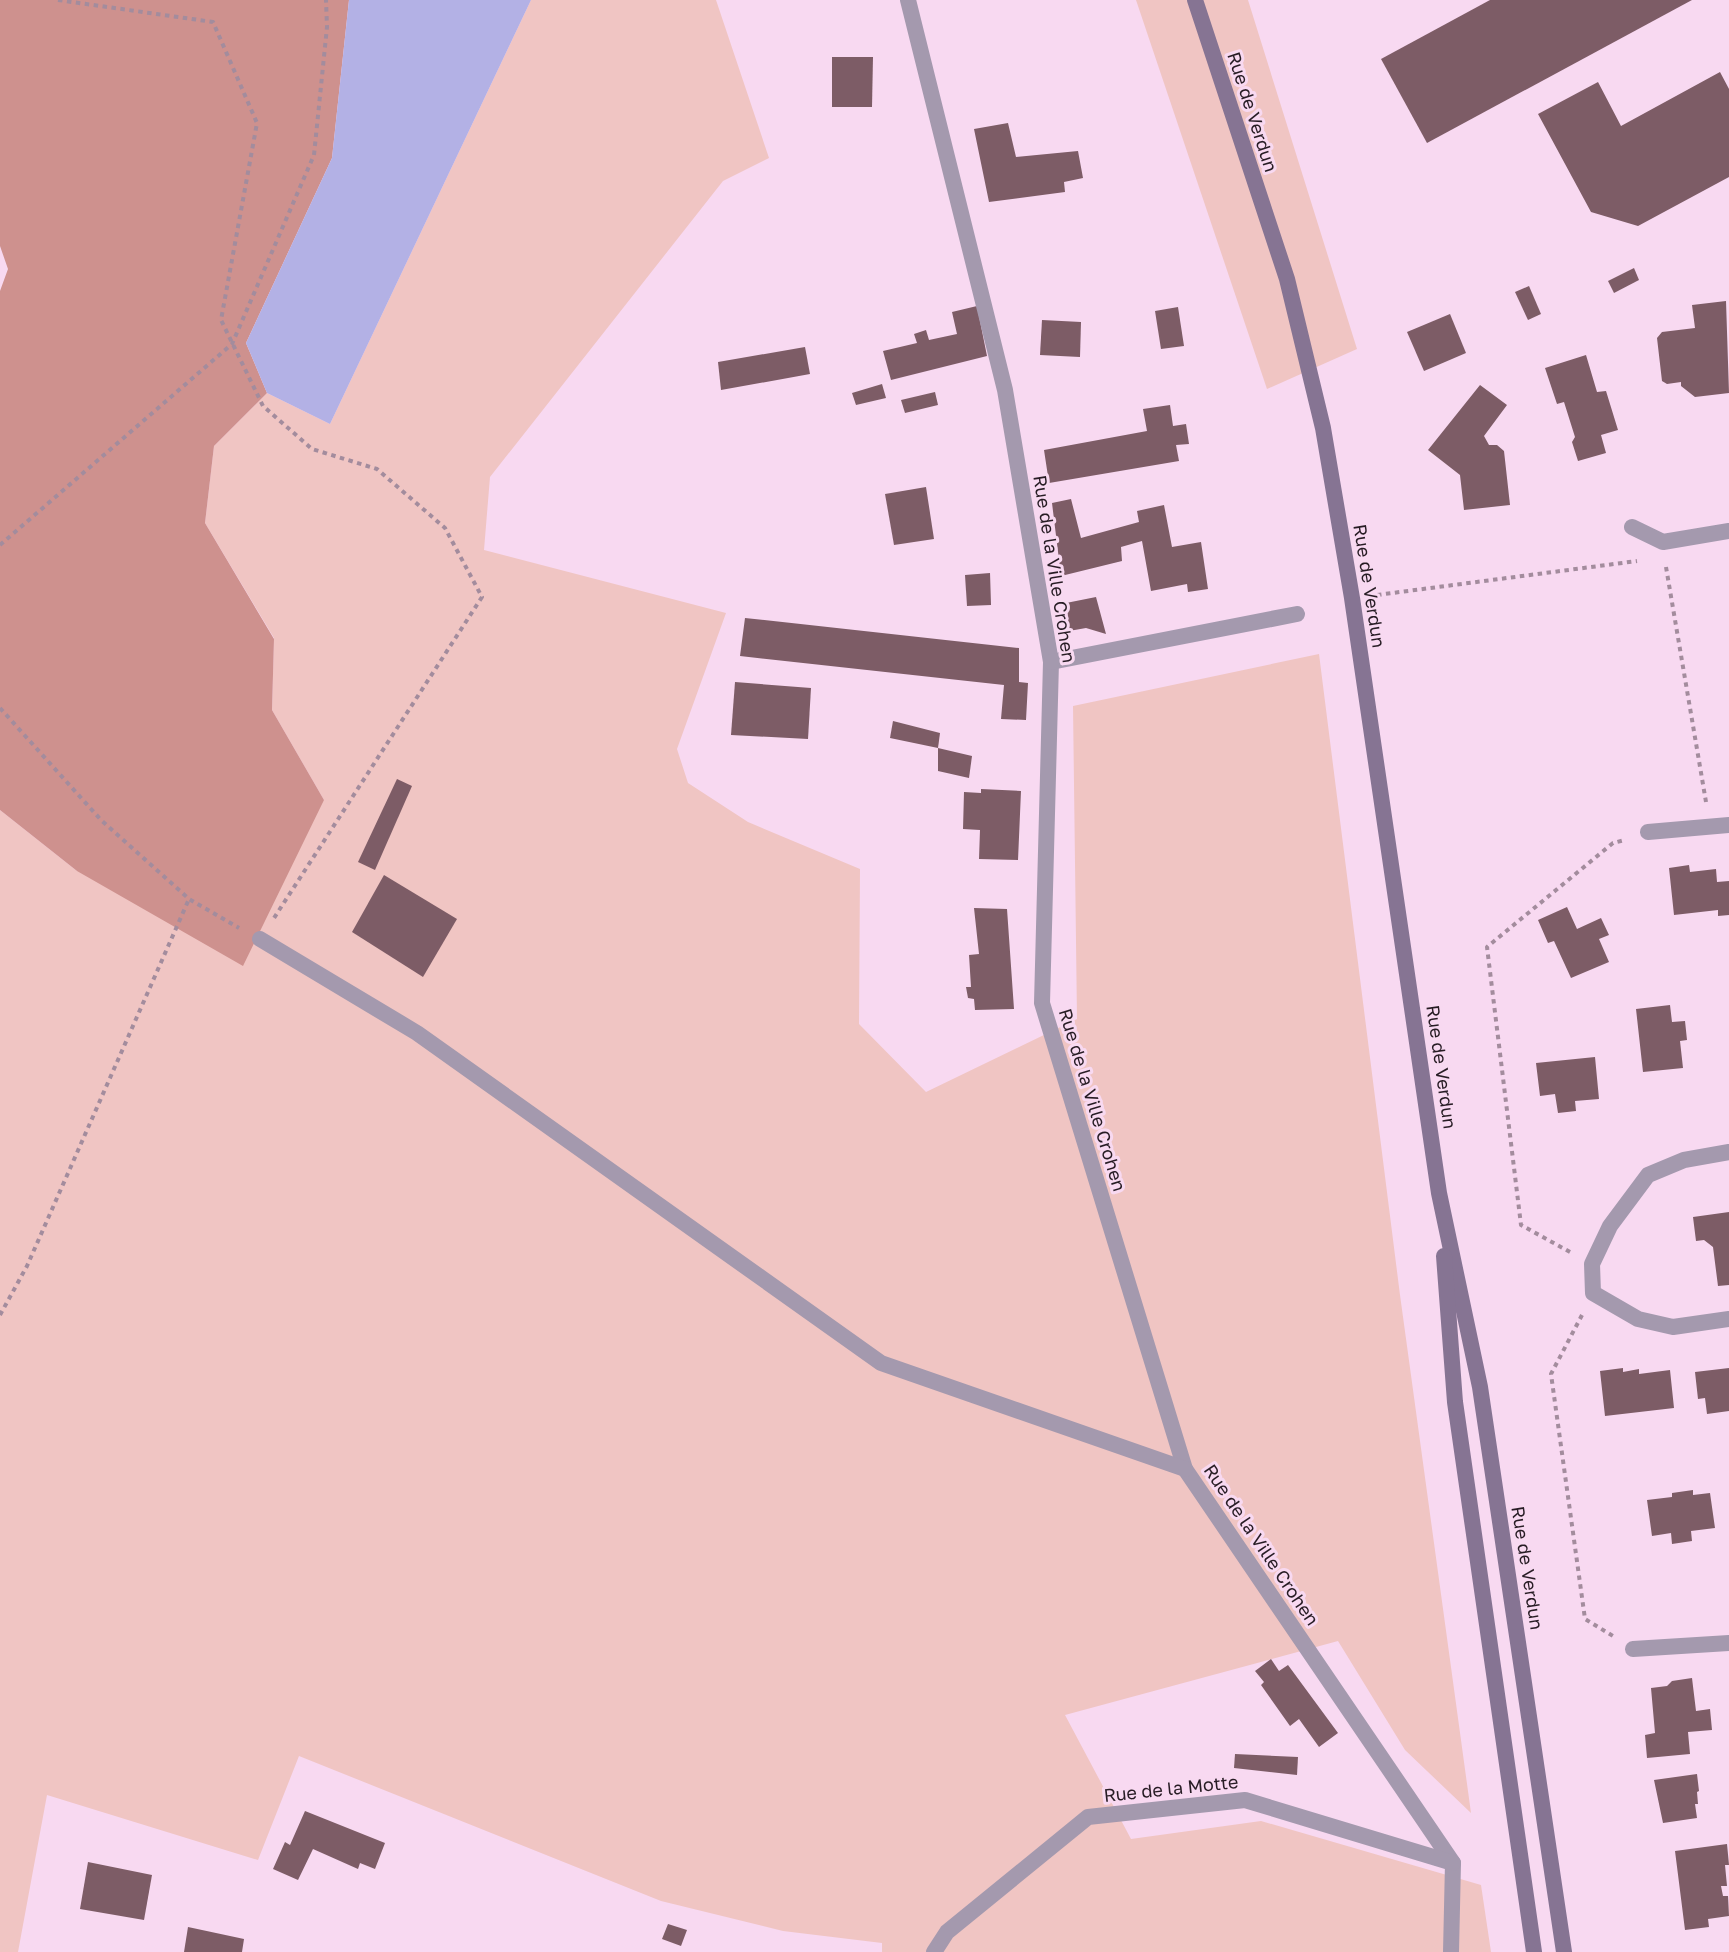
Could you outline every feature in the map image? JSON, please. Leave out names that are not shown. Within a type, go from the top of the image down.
[{"type":"main road","name":"Rue de Verdun","points":[[1195,0],[1287,279],[1323,428],[1352,598],[1439,1192],[1480,1387],[1564,1952]]},
{"type":"main road","name":"Rue de Verdun","points":[[1439,1192],[1455,1402],[1534,1952]]},
{"type":"street","name":"Rue de la Ville Crohen","points":[[908,0],[1005,390],[1051,662],[1042,1003],[1185,1470],[1453,1863]]},
{"type":"street","points":[[1632,527],[1664,550],[1729,531]]},
{"type":"street","points":[[1051,662],[1297,614]]},
{"type":"street","points":[[1648,832],[1729,825]]},
{"type":"street","points":[[260,939],[417,1033],[881,1363],[1185,1470]]},
{"type":"street","points":[[1729,1152],[1684,1160],[1648,1175],[1610,1226],[1592,1264],[1593,1293],[1638,1319],[1674,1328],[1729,1319]]},
{"type":"street","points":[[1633,1649],[1729,1643]]},
{"type":"street","name":"Rue de la Motte","points":[[934,1952],[947,1932],[1089,1817],[1245,1800],[1453,1863]]},
{"type":"street","points":[[1451,1952],[1453,1863]]},
{"type":"path","points":[[0,708],[101,820],[189,899],[260,939],[482,597],[445,528],[377,469],[312,449],[263,406],[232,344],[221,320],[257,123],[213,22],[58,0]]},
{"type":"path","points":[[0,545],[232,344],[314,155],[327,27],[326,0]]},
{"type":"path","points":[[1352,598],[1664,550],[1711,826]]},
{"type":"path","points":[[1592,1264],[1521,1225],[1487,946],[1613,843],[1648,832]]},
{"type":"path","points":[[0,1315],[27,1266],[134,1029],[189,899]]},
{"type":"path","points":[[1593,1293],[1551,1374],[1585,1619],[1633,1649]]},
{"type":"shaded area","points":[[0,0],[349,0],[332,158],[246,343],[267,393],[214,446],[205,523],[274,639],[272,710],[324,800],[243,966],[77,871],[0,810],[0,291],[8,269],[0,246]]},
{"type":"shaded area","points":[[531,0],[716,0],[769,158],[723,181],[490,477],[484,550],[726,613],[677,749],[688,783],[748,822],[860,869],[859,1024],[926,1092],[1077,1019],[1073,706],[1319,654],[1400,1295],[1471,1813],[1405,1750],[1338,1641],[1065,1715],[1131,1839],[1261,1821],[1481,1885],[1491,1952],[882,1952],[882,1943],[783,1931],[661,1901],[299,1756],[258,1860],[47,1795],[18,1952],[0,1952],[0,810],[77,871],[324,800],[272,710],[274,638],[205,523],[214,446],[267,393],[330,424]]},
{"type":"shaded area","points":[[1136,0],[1248,0],[1357,349],[1267,389]]},
{"type":"water","points":[[349,0],[531,0],[330,424],[267,393],[246,343],[332,158]]},
{"type":"building","points":[[1490,0],[1692,0],[1427,143],[1381,59]]},
{"type":"building","points":[[832,57],[873,57],[872,107],[832,107]]},
{"type":"building","points":[[1720,72],[1729,89],[1729,177],[1638,226],[1591,212],[1538,114],[1598,82],[1621,126]]},
{"type":"building","points":[[1008,123],[1016,157],[1078,151],[1083,178],[1064,182],[1065,192],[989,202],[974,129]]},
{"type":"building","points":[[1634,268],[1639,280],[1614,293],[1608,281]]},
{"type":"building","points":[[1529,286],[1541,314],[1528,320],[1515,292]]},
{"type":"building","points":[[1726,301],[1729,393],[1695,397],[1681,386],[1681,382],[1667,384],[1662,381],[1657,338],[1662,332],[1695,328],[1692,305]]},
{"type":"building","points":[[977,306],[987,356],[891,380],[883,351],[917,343],[914,334],[926,330],[929,340],[957,334],[952,312]]},
{"type":"building","points":[[1178,307],[1184,346],[1161,349],[1155,311]]},
{"type":"building","points":[[1450,314],[1466,353],[1424,371],[1407,332]]},
{"type":"building","points":[[1042,320],[1081,322],[1080,357],[1040,355]]},
{"type":"building","points":[[805,347],[810,374],[721,390],[718,362]]},
{"type":"building","points":[[1586,355],[1597,392],[1606,391],[1618,430],[1601,435],[1606,453],[1578,461],[1572,442],[1575,437],[1564,402],[1557,404],[1545,368]]},
{"type":"building","points":[[882,384],[886,398],[856,405],[852,393]]},
{"type":"building","points":[[1480,385],[1507,405],[1484,436],[1489,445],[1497,445],[1504,451],[1510,505],[1464,510],[1460,475],[1428,450]]},
{"type":"building","points":[[935,392],[938,405],[905,413],[901,400]]},
{"type":"building","points":[[1170,405],[1173,426],[1186,424],[1189,444],[1176,445],[1179,461],[1049,483],[1044,450],[1147,431],[1143,409]]},
{"type":"building","points":[[926,487],[934,539],[894,545],[885,494]]},
{"type":"building","points":[[1071,499],[1081,538],[1139,522],[1137,511],[1164,505],[1172,547],[1201,542],[1208,589],[1188,592],[1187,584],[1151,591],[1142,541],[1121,547],[1122,561],[1061,576],[1052,503]]},
{"type":"building","points":[[990,573],[991,605],[967,606],[965,575]]},
{"type":"building","points":[[1096,597],[1106,634],[1086,628],[1069,631],[1066,603]]},
{"type":"building","points":[[745,618],[1019,648],[1019,682],[1028,683],[1026,720],[1001,719],[1004,685],[740,656]]},
{"type":"building","points":[[735,682],[811,688],[808,739],[731,735]]},
{"type":"building","points":[[893,721],[940,733],[938,748],[890,738]]},
{"type":"building","points":[[938,748],[972,756],[969,778],[938,771]]},
{"type":"building","points":[[397,779],[412,786],[375,870],[358,862]]},
{"type":"building","points":[[981,789],[1021,791],[1018,860],[979,859],[980,830],[963,829],[964,792],[981,793]]},
{"type":"building","points":[[1689,865],[1690,872],[1716,869],[1717,882],[1729,881],[1729,915],[1718,916],[1718,910],[1674,915],[1669,868]]},
{"type":"building","points":[[384,875],[457,919],[423,977],[352,932]]},
{"type":"building","points":[[1567,907],[1577,929],[1601,918],[1609,935],[1599,939],[1609,962],[1571,978],[1554,941],[1548,943],[1538,920]]},
{"type":"building","points":[[974,908],[1007,909],[1014,1009],[975,1010],[974,999],[968,998],[966,987],[971,987],[969,955],[979,954]]},
{"type":"building","points":[[1670,1005],[1672,1022],[1685,1021],[1687,1040],[1680,1041],[1683,1068],[1643,1072],[1636,1009]]},
{"type":"building","points":[[1595,1057],[1599,1099],[1575,1101],[1576,1111],[1558,1113],[1555,1094],[1540,1096],[1536,1063]]},
{"type":"building","points":[[1729,1212],[1729,1285],[1718,1286],[1713,1247],[1704,1240],[1696,1241],[1693,1217]]},
{"type":"building","points":[[1623,1368],[1623,1372],[1639,1369],[1639,1374],[1670,1370],[1674,1408],[1605,1416],[1600,1371]]},
{"type":"building","points":[[1729,1368],[1729,1411],[1707,1414],[1705,1398],[1698,1399],[1695,1372]]},
{"type":"building","points":[[1693,1490],[1693,1495],[1710,1493],[1715,1528],[1691,1531],[1692,1541],[1672,1544],[1671,1533],[1652,1536],[1647,1500],[1672,1497],[1672,1493]]},
{"type":"building","points":[[1271,1659],[1279,1671],[1288,1665],[1338,1733],[1319,1747],[1299,1719],[1290,1726],[1261,1685],[1264,1682],[1255,1671]]},
{"type":"building","points":[[1692,1678],[1696,1711],[1710,1709],[1712,1730],[1688,1732],[1690,1754],[1647,1758],[1645,1735],[1655,1733],[1651,1688],[1667,1686],[1672,1681]]},
{"type":"building","points":[[1235,1754],[1298,1757],[1297,1775],[1234,1768]]},
{"type":"building","points":[[1697,1774],[1699,1791],[1697,1792],[1698,1804],[1695,1804],[1697,1818],[1663,1823],[1654,1780]]},
{"type":"building","points":[[305,1811],[385,1843],[375,1869],[360,1863],[358,1869],[313,1849],[298,1880],[273,1869],[285,1842],[290,1845]]},
{"type":"building","points":[[1727,1844],[1729,1865],[1725,1865],[1727,1886],[1721,1886],[1723,1896],[1728,1896],[1729,1916],[1708,1919],[1709,1927],[1685,1930],[1675,1851]]},
{"type":"building","points":[[88,1862],[152,1875],[144,1920],[80,1909]]},
{"type":"building","points":[[668,1924],[687,1930],[681,1946],[662,1939]]},
{"type":"building","points":[[188,1927],[244,1939],[242,1952],[184,1952]]}]
